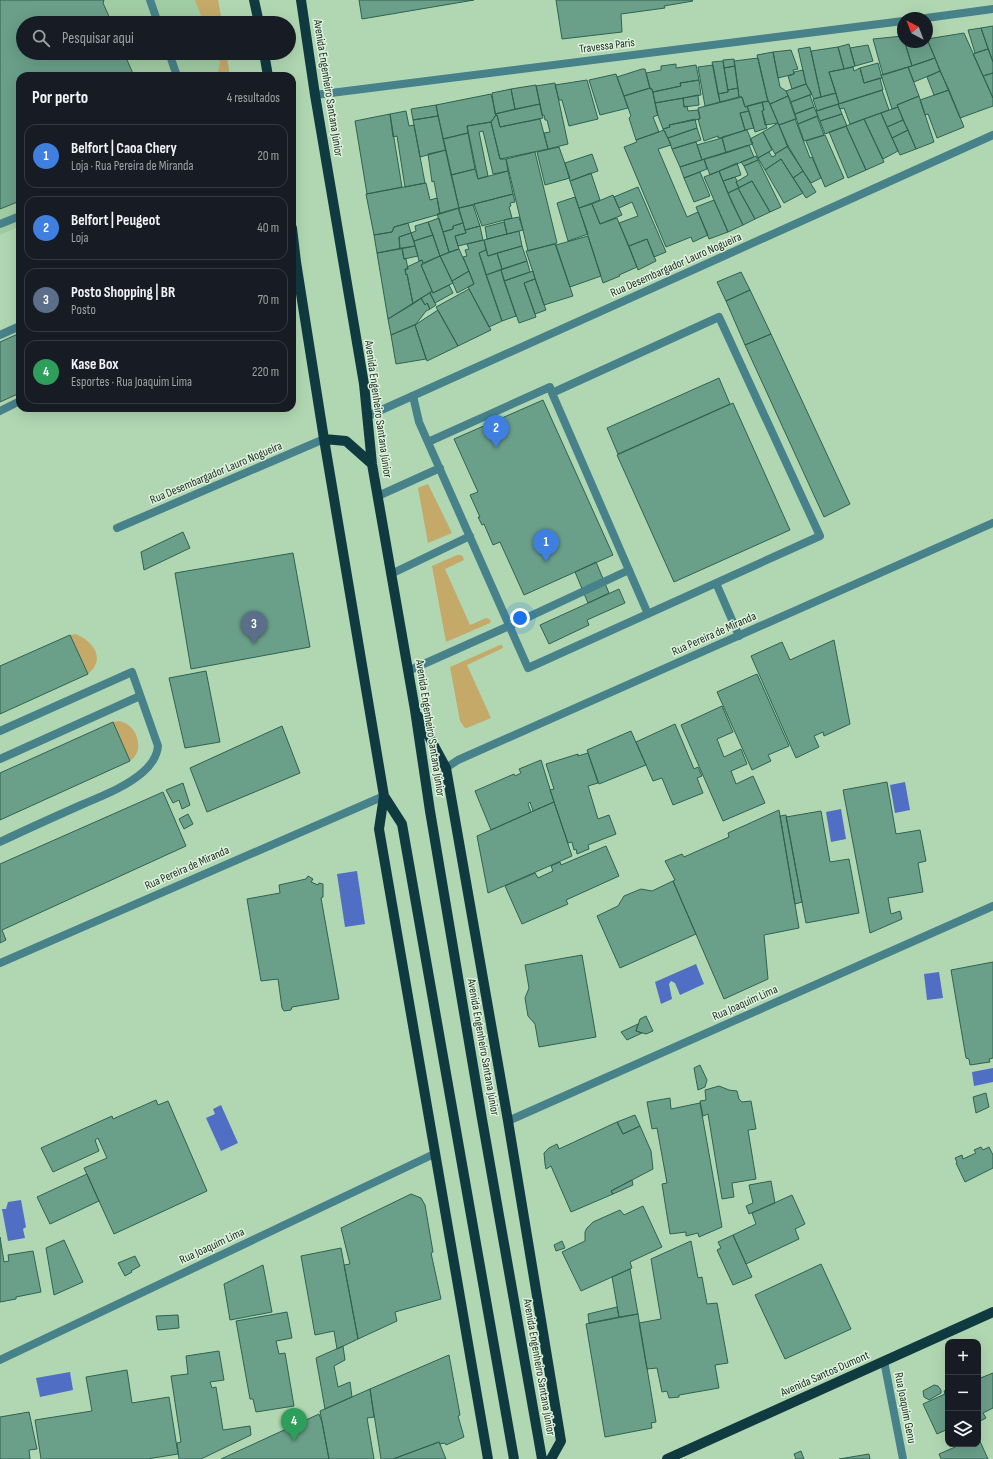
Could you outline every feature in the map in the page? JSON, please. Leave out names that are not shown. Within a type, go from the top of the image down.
[{"type":"main road","points":[[254,0],[257,16]]},
{"type":"main road","name":"Avenida Engenheiro Santana Júnior","points":[[301,0],[314,95],[364,384],[372,464],[415,710],[430,811],[542,1459]]},
{"type":"main road","points":[[265,60],[267,72]]},
{"type":"main road","points":[[296,262],[384,796],[379,830],[488,1459]]},
{"type":"main road","points":[[324,439],[346,441],[372,464]]},
{"type":"main road","points":[[415,710],[446,768],[508,1121],[561,1441],[551,1459]]},
{"type":"main road","points":[[384,796],[402,824],[514,1459]]},
{"type":"main road","name":"Avenida Santos Dumont","points":[[667,1459],[993,1312]]},
{"type":"street","points":[[150,0],[156,16]]},
{"type":"street","points":[[933,17],[993,9]]},
{"type":"street","name":"Travessa Paris","points":[[314,95],[897,22]]},
{"type":"street","points":[[171,60],[176,72]]},
{"type":"street","name":"Rua Desembargador Lauro Nogueira","points":[[368,416],[993,135]]},
{"type":"street","points":[[0,224],[16,218]]},
{"type":"street","points":[[413,396],[419,422],[528,668],[820,536],[719,317],[552,393]]},
{"type":"street","points":[[0,335],[16,328]]},
{"type":"street","points":[[428,442],[550,387],[648,614]]},
{"type":"street","points":[[0,410],[16,403]]},
{"type":"street","name":"Rua Desembargador Lauro Nogueira","points":[[117,528],[324,439]]},
{"type":"street","points":[[378,496],[440,468]]},
{"type":"street","name":"Rua Pereira de Miranda","points":[[446,768],[458,760],[993,523]]},
{"type":"street","points":[[391,574],[470,536]]},
{"type":"street","points":[[408,671],[629,570]]},
{"type":"street","points":[[716,583],[739,636]]},
{"type":"street","points":[[0,731],[132,672],[158,746],[155,757],[148,767],[130,782],[0,842]]},
{"type":"street","points":[[0,759],[140,696]]},
{"type":"street","name":"Rua Pereira de Miranda","points":[[0,963],[384,796]]},
{"type":"street","name":"Rua Joaquim Lima","points":[[508,1121],[993,906]]},
{"type":"street","name":"Rua Joaquim Lima","points":[[0,1360],[434,1154]]},
{"type":"street","name":"Rua Joaquim Genu","points":[[884,1362],[903,1459]]},
{"type":"shaded area","points":[[0,0],[218,0],[221,16],[16,16],[16,60],[227,60],[229,72],[16,72],[16,228],[0,235]]},
{"type":"shaded area","points":[[195,0],[218,0],[221,16],[201,16]]},
{"type":"shaded area","points":[[219,60],[227,60],[229,72],[218,72],[220,63]]},
{"type":"shaded area","points":[[428,484],[452,533],[428,543],[418,488]]},
{"type":"shaded area","points":[[457,555],[461,555],[464,560],[445,569],[470,625],[486,618],[491,621],[490,623],[446,642],[432,566]]},
{"type":"shaded area","points":[[76,634],[88,642],[96,651],[96,663],[88,674],[70,635]]},
{"type":"shaded area","points":[[502,645],[503,648],[467,665],[491,718],[465,728],[460,721],[450,667]]},
{"type":"shaded area","points":[[119,721],[131,727],[137,738],[138,751],[130,761],[113,722]]},
{"type":"water","points":[[905,782],[910,810],[895,813],[890,785]]},
{"type":"water","points":[[841,809],[846,839],[831,842],[826,812]]},
{"type":"water","points":[[357,871],[365,924],[345,927],[337,874]]},
{"type":"water","points":[[696,964],[704,984],[680,995],[675,983],[671,981],[669,984],[672,999],[661,1004],[655,982]]},
{"type":"water","points":[[939,972],[943,998],[927,1000],[924,974]]},
{"type":"water","points":[[993,1068],[993,1082],[974,1086],[972,1072]]},
{"type":"water","points":[[221,1105],[238,1143],[221,1151],[206,1118],[215,1114],[213,1109]]},
{"type":"water","points":[[21,1200],[26,1227],[23,1229],[25,1238],[8,1241],[2,1209],[6,1209],[8,1202]]},
{"type":"water","points":[[70,1372],[73,1390],[40,1397],[36,1378]]},
{"type":"building","points":[[0,0],[104,0],[103,3],[109,16],[16,16],[16,60],[127,60],[132,72],[16,72],[16,203],[0,209]]},
{"type":"building","points":[[359,0],[474,0],[362,19]]},
{"type":"building","points":[[556,0],[693,1],[664,6],[665,8],[621,14],[622,32],[562,39]]},
{"type":"building","points":[[993,26],[993,62],[981,28]]},
{"type":"building","points":[[981,28],[988,49],[975,53],[968,30]]},
{"type":"building","points":[[964,33],[993,98],[993,106],[960,118],[931,48],[933,48],[933,38]]},
{"type":"building","points":[[897,37],[897,48],[907,48],[912,66],[883,75],[873,39]]},
{"type":"building","points":[[849,44],[855,66],[844,69],[838,47]]},
{"type":"building","points":[[868,45],[873,61],[855,66],[850,48]]},
{"type":"building","points":[[810,47],[821,97],[814,99],[806,84],[798,49]]},
{"type":"building","points":[[838,47],[844,69],[829,72],[836,93],[821,97],[811,51]]},
{"type":"building","points":[[907,48],[931,48],[935,58],[912,66]]},
{"type":"building","points":[[988,49],[993,62],[993,73],[983,76],[973,54]]},
{"type":"building","points":[[791,50],[798,69],[793,70],[794,74],[778,78],[773,52]]},
{"type":"building","points":[[773,52],[780,87],[786,91],[788,96],[770,104],[767,98],[757,55]]},
{"type":"building","points":[[758,58],[768,101],[745,107],[742,97],[739,97],[734,61]]},
{"type":"building","points":[[935,58],[940,71],[914,82],[908,67]]},
{"type":"building","points":[[734,59],[735,66],[724,68],[723,60]]},
{"type":"building","points":[[723,61],[728,92],[718,94],[712,62]]},
{"type":"building","points":[[878,63],[882,78],[864,83],[860,68]]},
{"type":"building","points":[[676,64],[676,68],[696,65],[699,80],[680,83],[681,86],[653,92],[652,89],[650,89],[646,73],[661,70],[661,66]]},
{"type":"building","points":[[713,65],[720,102],[705,106],[698,67]]},
{"type":"building","points":[[735,66],[738,88],[728,90],[724,68]]},
{"type":"building","points":[[853,67],[854,71],[860,68],[864,83],[880,78],[883,90],[839,104],[829,72]]},
{"type":"building","points":[[908,67],[919,96],[897,105],[898,107],[892,109],[881,75]]},
{"type":"building","points":[[645,69],[650,88],[624,96],[617,77]]},
{"type":"building","points":[[803,70],[806,84],[792,89],[788,76],[794,74],[794,72]]},
{"type":"building","points":[[940,71],[949,90],[934,95],[927,77]]},
{"type":"building","points":[[993,73],[993,98],[983,76]]},
{"type":"building","points":[[616,74],[628,108],[600,115],[589,80]]},
{"type":"building","points":[[587,80],[598,119],[569,126],[562,100],[559,100],[555,85]]},
{"type":"building","points":[[699,80],[701,95],[655,103],[653,92],[681,86],[680,83]]},
{"type":"building","points":[[555,83],[568,144],[548,149],[544,133],[550,132],[547,120],[545,120],[544,115],[542,115],[536,86]]},
{"type":"building","points":[[806,84],[812,94],[791,102],[786,91]]},
{"type":"building","points":[[536,85],[540,104],[515,109],[511,89]]},
{"type":"building","points":[[650,88],[652,89],[658,115],[653,117],[659,132],[636,140],[629,118],[631,116],[624,96]]},
{"type":"building","points":[[738,88],[739,97],[720,102],[718,94]]},
{"type":"building","points":[[511,89],[515,109],[495,114],[492,93]]},
{"type":"building","points":[[882,90],[889,110],[850,124],[844,108],[840,109],[838,104]]},
{"type":"building","points":[[949,90],[964,127],[937,138],[928,114],[925,115],[920,100]]},
{"type":"building","points":[[836,93],[839,104],[817,111],[813,99]]},
{"type":"building","points":[[491,94],[496,115],[491,122],[467,126],[468,133],[443,139],[436,105]]},
{"type":"building","points":[[698,95],[699,105],[684,107],[683,98]]},
{"type":"building","points":[[810,95],[814,107],[795,114],[791,102]]},
{"type":"building","points":[[788,96],[796,119],[779,125],[770,104]]},
{"type":"building","points":[[919,96],[934,142],[916,149],[897,105]]},
{"type":"building","points":[[742,97],[745,107],[747,106],[749,111],[740,113],[745,130],[722,138],[718,138],[718,136],[704,141],[698,119],[700,117],[698,108]]},
{"type":"building","points":[[683,98],[684,107],[687,106],[688,111],[698,110],[700,119],[669,125],[670,127],[663,129],[655,103]]},
{"type":"building","points":[[768,101],[778,123],[765,125],[762,102]]},
{"type":"building","points":[[762,102],[764,110],[762,111],[767,128],[755,132],[747,106]]},
{"type":"building","points":[[540,104],[543,118],[500,127],[497,115],[495,114]]},
{"type":"building","points":[[838,104],[842,114],[820,121],[816,111]]},
{"type":"building","points":[[436,105],[438,116],[413,120],[411,109]]},
{"type":"building","points":[[814,107],[818,116],[798,124],[795,114]]},
{"type":"building","points":[[898,107],[903,120],[887,127],[881,113]]},
{"type":"building","points":[[406,111],[409,126],[414,125],[425,183],[405,187],[397,136],[393,137],[390,114]]},
{"type":"building","points":[[749,111],[754,128],[745,130],[740,113]]},
{"type":"building","points":[[881,113],[898,151],[883,159],[864,119]]},
{"type":"building","points":[[390,114],[402,187],[367,194],[355,121]]},
{"type":"building","points":[[842,114],[847,126],[825,134],[820,121]]},
{"type":"building","points":[[496,115],[500,127],[540,119],[548,149],[500,159],[491,122]]},
{"type":"building","points":[[438,116],[446,150],[420,157],[413,120]]},
{"type":"building","points":[[817,116],[824,135],[804,141],[798,124]]},
{"type":"building","points":[[695,119],[697,128],[668,138],[663,129],[670,127],[669,125]]},
{"type":"building","points":[[795,119],[810,158],[812,157],[821,178],[811,183],[788,148],[779,125]]},
{"type":"building","points":[[864,119],[884,162],[866,170],[846,126]]},
{"type":"building","points":[[903,120],[908,130],[892,138],[887,127]]},
{"type":"building","points":[[491,122],[500,159],[506,159],[508,171],[493,174],[483,131],[479,132],[488,176],[478,179],[467,126]]},
{"type":"building","points":[[778,123],[788,146],[775,154],[763,132]]},
{"type":"building","points":[[846,126],[866,170],[848,178],[829,132]]},
{"type":"building","points":[[697,128],[701,140],[672,149],[668,138]]},
{"type":"building","points":[[664,130],[671,145],[658,149],[687,217],[698,212],[708,235],[693,242],[691,237],[666,247],[624,147],[637,142],[636,140]]},
{"type":"building","points":[[747,130],[753,144],[726,153],[722,137]]},
{"type":"building","points":[[908,130],[916,149],[900,155],[892,138]]},
{"type":"building","points":[[763,132],[772,150],[758,158],[750,139]]},
{"type":"building","points":[[468,133],[475,169],[451,175],[443,139]]},
{"type":"building","points":[[825,135],[844,178],[825,187],[806,141]]},
{"type":"building","points":[[722,138],[726,153],[702,160],[697,145]]},
{"type":"building","points":[[696,142],[702,160],[680,167],[672,149]]},
{"type":"building","points":[[749,145],[754,157],[710,175],[704,159]]},
{"type":"building","points":[[788,146],[803,171],[793,178],[781,159],[765,170],[758,158],[769,152],[772,157]]},
{"type":"building","points":[[559,147],[570,178],[545,185],[537,152]]},
{"type":"building","points":[[446,150],[459,208],[440,214],[434,181],[432,182],[428,154]]},
{"type":"building","points":[[535,152],[557,243],[528,251],[506,159]]},
{"type":"building","points":[[592,154],[598,171],[570,181],[565,163]]},
{"type":"building","points":[[756,156],[758,160],[744,166],[741,162]]},
{"type":"building","points":[[704,159],[707,169],[684,178],[680,167]]},
{"type":"building","points":[[781,159],[803,193],[784,203],[765,170]]},
{"type":"building","points":[[758,160],[781,207],[770,212],[752,181],[739,188],[736,182],[748,175],[744,166]]},
{"type":"building","points":[[737,163],[741,175],[723,181],[719,171]]},
{"type":"building","points":[[475,169],[478,179],[508,171],[513,194],[459,208],[451,175]]},
{"type":"building","points":[[719,171],[743,225],[728,232],[704,177]]},
{"type":"building","points":[[803,171],[816,192],[806,198],[793,178]]},
{"type":"building","points":[[700,172],[710,196],[694,202],[684,178]]},
{"type":"building","points":[[591,173],[600,200],[579,208],[570,181]]},
{"type":"building","points":[[735,177],[739,188],[728,193],[723,181]]},
{"type":"building","points":[[752,181],[770,212],[755,219],[738,188]]},
{"type":"building","points":[[426,183],[430,200],[437,198],[440,214],[394,227],[392,232],[374,235],[366,194]]},
{"type":"building","points":[[638,187],[666,252],[654,257],[647,239],[629,246],[619,223],[638,216],[632,202],[619,208],[614,197]]},
{"type":"building","points":[[738,188],[755,219],[743,225],[728,193]]},
{"type":"building","points":[[513,194],[515,202],[510,203],[511,206],[509,207],[512,218],[482,226],[474,204]]},
{"type":"building","points":[[613,195],[622,215],[600,224],[592,204]]},
{"type":"building","points":[[575,197],[588,234],[568,241],[557,203]]},
{"type":"building","points":[[714,200],[728,232],[709,239],[696,207]]},
{"type":"building","points":[[592,204],[600,224],[617,218],[637,267],[603,283],[579,208]]},
{"type":"building","points":[[473,205],[480,226],[465,230],[459,208]]},
{"type":"building","points":[[458,208],[463,223],[453,226],[453,229],[443,232],[437,214]]},
{"type":"building","points":[[519,217],[523,230],[507,234],[504,220]]},
{"type":"building","points":[[439,218],[449,252],[440,256],[428,222]]},
{"type":"building","points":[[428,222],[433,235],[414,241],[411,233],[416,231],[415,226]]},
{"type":"building","points":[[504,222],[507,234],[487,239],[485,227]]},
{"type":"building","points":[[408,223],[411,233],[399,237],[400,249],[377,253],[374,235],[392,232],[394,227]]},
{"type":"building","points":[[463,223],[466,233],[455,236],[459,249],[449,252],[443,232],[453,229],[453,226]]},
{"type":"building","points":[[480,226],[483,240],[458,246],[455,236],[466,233],[465,230]]},
{"type":"building","points":[[519,231],[522,246],[488,256],[484,240]]},
{"type":"building","points":[[411,233],[415,246],[400,249],[399,237]]},
{"type":"building","points":[[433,235],[440,256],[423,263],[422,260],[419,261],[414,241]]},
{"type":"building","points":[[588,236],[601,276],[570,287],[556,245]]},
{"type":"building","points":[[647,239],[656,261],[638,270],[629,246]]},
{"type":"building","points":[[484,240],[486,250],[479,253],[502,321],[489,327],[468,287],[474,284],[463,257],[467,256],[465,250],[469,249],[467,244]]},
{"type":"building","points":[[555,244],[573,296],[544,305],[526,251]]},
{"type":"building","points":[[415,246],[418,256],[404,259],[402,248]]},
{"type":"building","points":[[522,246],[527,261],[502,269],[497,253]]},
{"type":"building","points":[[402,248],[408,269],[405,269],[413,304],[388,319],[377,253]]},
{"type":"building","points":[[459,249],[469,271],[452,281],[440,256]]},
{"type":"building","points":[[486,250],[488,256],[497,253],[502,269],[486,275],[479,253]]},
{"type":"building","points":[[440,256],[453,283],[433,293],[421,265]]},
{"type":"building","points":[[422,260],[423,263],[421,265],[432,291],[413,304],[405,269],[408,269],[407,267]]},
{"type":"building","points":[[527,261],[530,272],[504,281],[501,270]]},
{"type":"building","points":[[501,270],[516,316],[502,321],[486,275]]},
{"type":"building","points":[[469,271],[474,284],[457,293],[452,281]]},
{"type":"building","points":[[533,271],[535,279],[524,283],[536,317],[519,323],[504,281]]},
{"type":"building","points":[[741,272],[750,290],[726,301],[717,282]]},
{"type":"building","points":[[535,279],[546,310],[535,314],[524,283]]},
{"type":"building","points":[[449,285],[453,293],[435,303],[430,293]]},
{"type":"building","points":[[469,289],[491,330],[458,346],[436,307]]},
{"type":"building","points":[[750,290],[771,334],[745,345],[726,301]]},
{"type":"building","points":[[430,293],[436,305],[430,309],[427,303],[425,305],[421,298]]},
{"type":"building","points":[[421,298],[425,305],[427,303],[430,309],[426,311],[416,324],[391,335],[388,319]]},
{"type":"building","points":[[438,310],[458,346],[427,361],[415,325]]},
{"type":"building","points":[[415,325],[426,359],[396,364],[391,335]]},
{"type":"building","points":[[771,334],[850,504],[824,517],[745,345]]},
{"type":"building","points":[[16,335],[16,395],[0,402],[0,342]]},
{"type":"building","points":[[719,378],[730,404],[618,454],[607,428]]},
{"type":"building","points":[[543,400],[613,555],[524,595],[500,542],[493,545],[484,524],[482,525],[478,517],[480,517],[470,495],[478,492],[454,439]]},
{"type":"building","points":[[733,403],[790,530],[674,582],[617,455]]},
{"type":"building","points":[[183,532],[190,548],[144,570],[141,552]]},
{"type":"building","points":[[293,553],[310,647],[191,669],[175,573]]},
{"type":"building","points":[[596,562],[609,593],[588,603],[575,572]]},
{"type":"building","points":[[619,589],[625,603],[587,620],[589,625],[549,644],[540,625]]},
{"type":"building","points":[[70,635],[88,674],[0,714],[0,666]]},
{"type":"building","points":[[834,640],[850,724],[824,736],[823,732],[814,736],[819,747],[796,758],[751,656],[782,642],[790,660]]},
{"type":"building","points":[[206,671],[220,742],[185,748],[169,678]]},
{"type":"building","points":[[757,674],[789,746],[768,755],[771,761],[752,770],[717,692]]},
{"type":"building","points":[[722,706],[733,732],[717,739],[724,757],[741,749],[747,764],[731,771],[736,784],[753,776],[765,803],[723,821],[681,725]]},
{"type":"building","points":[[113,722],[130,761],[0,820],[0,773]]},
{"type":"building","points":[[675,724],[694,769],[698,767],[702,776],[697,778],[703,793],[673,805],[662,778],[653,781],[636,742]]},
{"type":"building","points":[[282,726],[300,773],[207,812],[190,768]]},
{"type":"building","points":[[631,731],[646,765],[599,784],[587,750]]},
{"type":"building","points":[[588,753],[598,783],[588,786],[598,819],[609,815],[616,834],[588,845],[589,849],[577,854],[576,849],[574,850],[572,842],[568,843],[550,790],[554,789],[546,764],[578,754],[578,756]]},
{"type":"building","points":[[541,760],[554,802],[533,811],[530,802],[528,804],[531,812],[491,830],[475,791],[514,774],[515,776],[521,773],[519,769]]},
{"type":"building","points":[[887,782],[896,834],[920,830],[926,861],[918,863],[923,892],[888,898],[891,914],[900,911],[902,919],[870,933],[843,790]]},
{"type":"building","points":[[183,783],[190,805],[182,809],[179,800],[173,803],[166,790]]},
{"type":"building","points":[[163,792],[186,846],[2,930],[6,940],[0,943],[0,864]]},
{"type":"building","points":[[554,802],[572,856],[488,893],[477,836]]},
{"type":"building","points":[[779,810],[799,928],[764,935],[768,979],[724,999],[673,881],[675,880],[665,861],[682,854],[684,857],[729,837],[728,833]]},
{"type":"building","points":[[821,811],[830,862],[849,859],[859,913],[806,923],[786,817]]},
{"type":"building","points":[[188,814],[193,824],[184,829],[179,819]]},
{"type":"building","points":[[786,815],[802,902],[795,904],[780,816]]},
{"type":"building","points":[[606,846],[619,876],[566,900],[568,904],[522,924],[505,886],[535,873],[538,878],[553,871],[551,866],[560,862],[561,865]]},
{"type":"building","points":[[308,876],[313,879],[311,882],[318,885],[319,883],[323,884],[323,897],[321,898],[339,999],[292,1007],[291,1010],[284,1011],[282,1008],[278,979],[261,981],[247,899],[280,893],[279,885],[306,879]]},
{"type":"building","points":[[673,881],[696,934],[620,968],[597,916],[618,906],[624,896],[641,889],[652,891]]},
{"type":"building","points":[[582,955],[596,1037],[539,1047],[535,1024],[528,1016],[525,998],[529,988],[525,965]]},
{"type":"building","points":[[993,962],[993,1058],[989,1059],[990,1062],[970,1065],[969,1059],[966,1058],[951,970]]},
{"type":"building","points":[[646,1016],[653,1031],[646,1034],[636,1031],[640,1019]]},
{"type":"building","points":[[638,1024],[636,1031],[642,1033],[627,1040],[621,1032]]},
{"type":"building","points":[[700,1065],[707,1080],[705,1087],[698,1090],[694,1068]]},
{"type":"building","points":[[719,1086],[737,1091],[739,1099],[742,1102],[751,1101],[756,1129],[748,1130],[756,1179],[732,1183],[734,1197],[722,1199],[708,1114],[703,1116],[700,1101],[706,1100],[705,1090]]},
{"type":"building","points":[[986,1093],[989,1107],[976,1113],[973,1097]]},
{"type":"building","points":[[670,1098],[671,1109],[700,1103],[722,1227],[699,1237],[698,1233],[686,1236],[686,1232],[670,1234],[662,1184],[667,1183],[657,1128],[652,1129],[647,1102]]},
{"type":"building","points":[[156,1100],[158,1105],[168,1101],[207,1191],[114,1234],[84,1168],[107,1158],[98,1138],[95,1140],[99,1151],[53,1172],[41,1148],[112,1116],[113,1119]]},
{"type":"building","points":[[635,1115],[640,1126],[623,1134],[617,1122]]},
{"type":"building","points":[[617,1122],[623,1134],[640,1126],[651,1151],[653,1169],[611,1191],[613,1194],[571,1212],[551,1166],[546,1169],[544,1153],[549,1148],[557,1144],[559,1149]]},
{"type":"building","points":[[981,1147],[983,1150],[989,1147],[993,1155],[993,1168],[965,1182],[955,1158],[962,1155],[963,1159],[976,1153],[974,1150]]},
{"type":"building","points":[[87,1174],[99,1201],[50,1224],[37,1197]]},
{"type":"building","points":[[632,1180],[633,1185],[613,1194],[611,1191]]},
{"type":"building","points":[[771,1181],[775,1203],[749,1214],[746,1206],[753,1203],[749,1185]]},
{"type":"building","points":[[411,1194],[421,1198],[425,1205],[433,1252],[431,1253],[441,1299],[395,1312],[397,1321],[358,1339],[344,1265],[350,1264],[341,1228]]},
{"type":"building","points":[[792,1195],[805,1224],[795,1229],[799,1239],[746,1264],[733,1235],[756,1224],[752,1213]]},
{"type":"building","points":[[643,1206],[662,1247],[630,1262],[632,1268],[581,1291],[562,1252],[585,1241],[585,1232],[593,1222],[620,1210],[624,1215]]},
{"type":"building","points":[[733,1235],[752,1277],[733,1285],[717,1250],[721,1248],[718,1242]]},
{"type":"building","points":[[0,1237],[4,1262],[9,1261],[8,1255],[33,1251],[41,1292],[0,1302]]},
{"type":"building","points":[[64,1240],[83,1282],[54,1295],[46,1248]]},
{"type":"building","points":[[562,1241],[565,1248],[556,1251],[554,1245]]},
{"type":"building","points":[[691,1241],[698,1278],[702,1277],[707,1304],[717,1303],[728,1363],[715,1365],[719,1388],[669,1398],[667,1391],[662,1392],[657,1368],[647,1369],[639,1323],[661,1319],[651,1259]]},
{"type":"building","points":[[341,1248],[358,1339],[337,1349],[334,1331],[315,1335],[301,1256]]},
{"type":"building","points":[[135,1256],[140,1266],[125,1276],[118,1263]]},
{"type":"building","points":[[821,1264],[851,1329],[785,1359],[755,1295]]},
{"type":"building","points":[[263,1265],[272,1312],[230,1320],[224,1284]]},
{"type":"building","points":[[630,1269],[638,1314],[619,1317],[612,1277]]},
{"type":"building","points":[[617,1307],[619,1317],[589,1323],[588,1314]]},
{"type":"building","points":[[287,1312],[292,1338],[276,1341],[279,1354],[285,1353],[294,1406],[256,1412],[253,1399],[250,1399],[236,1321]]},
{"type":"building","points":[[638,1314],[656,1422],[651,1423],[652,1428],[605,1437],[586,1324]]},
{"type":"building","points":[[178,1315],[179,1328],[158,1330],[156,1316]]},
{"type":"building","points":[[343,1346],[345,1360],[334,1366],[338,1387],[350,1382],[352,1397],[325,1409],[316,1358]]},
{"type":"building","points":[[219,1351],[224,1380],[210,1382],[212,1388],[216,1387],[223,1430],[250,1426],[251,1435],[201,1459],[179,1459],[177,1443],[181,1442],[171,1376],[188,1374],[186,1356]]},
{"type":"building","points":[[449,1355],[460,1415],[458,1416],[464,1437],[446,1445],[445,1443],[440,1444],[439,1442],[393,1459],[381,1459],[370,1389]]},
{"type":"building","points":[[127,1370],[132,1403],[169,1397],[178,1454],[147,1459],[41,1459],[35,1420],[92,1411],[86,1377]]},
{"type":"building","points":[[993,1373],[993,1408],[983,1413],[986,1418],[981,1420],[981,1411],[981,1378]]},
{"type":"building","points":[[934,1385],[938,1386],[941,1393],[929,1400],[924,1397],[923,1391]]},
{"type":"building","points":[[370,1389],[374,1417],[367,1418],[374,1459],[329,1459],[320,1411]]},
{"type":"building","points":[[945,1394],[945,1430],[937,1434],[923,1404]]},
{"type":"building","points":[[29,1412],[37,1449],[29,1450],[30,1459],[0,1459],[0,1417]]},
{"type":"building","points":[[319,1414],[329,1459],[221,1459]]},
{"type":"building","points":[[439,1442],[446,1459],[393,1459]]},
{"type":"building","points":[[981,1444],[988,1459],[941,1459],[939,1454],[955,1447],[981,1447]]},
{"type":"building","points":[[801,1451],[804,1459],[796,1459],[794,1454]]},
{"type":"building","points":[[869,1454],[870,1459],[839,1459]]},
{"type":"place","name":"Belfort | Peugeot","points":[[496,448]]},
{"type":"place","name":"Belfort | Caoa Chery","points":[[546,562]]},
{"type":"place","name":"Posto Shopping | BR","points":[[254,644]]},
{"type":"place","name":"Kase Box","points":[[294,1441]]}]
